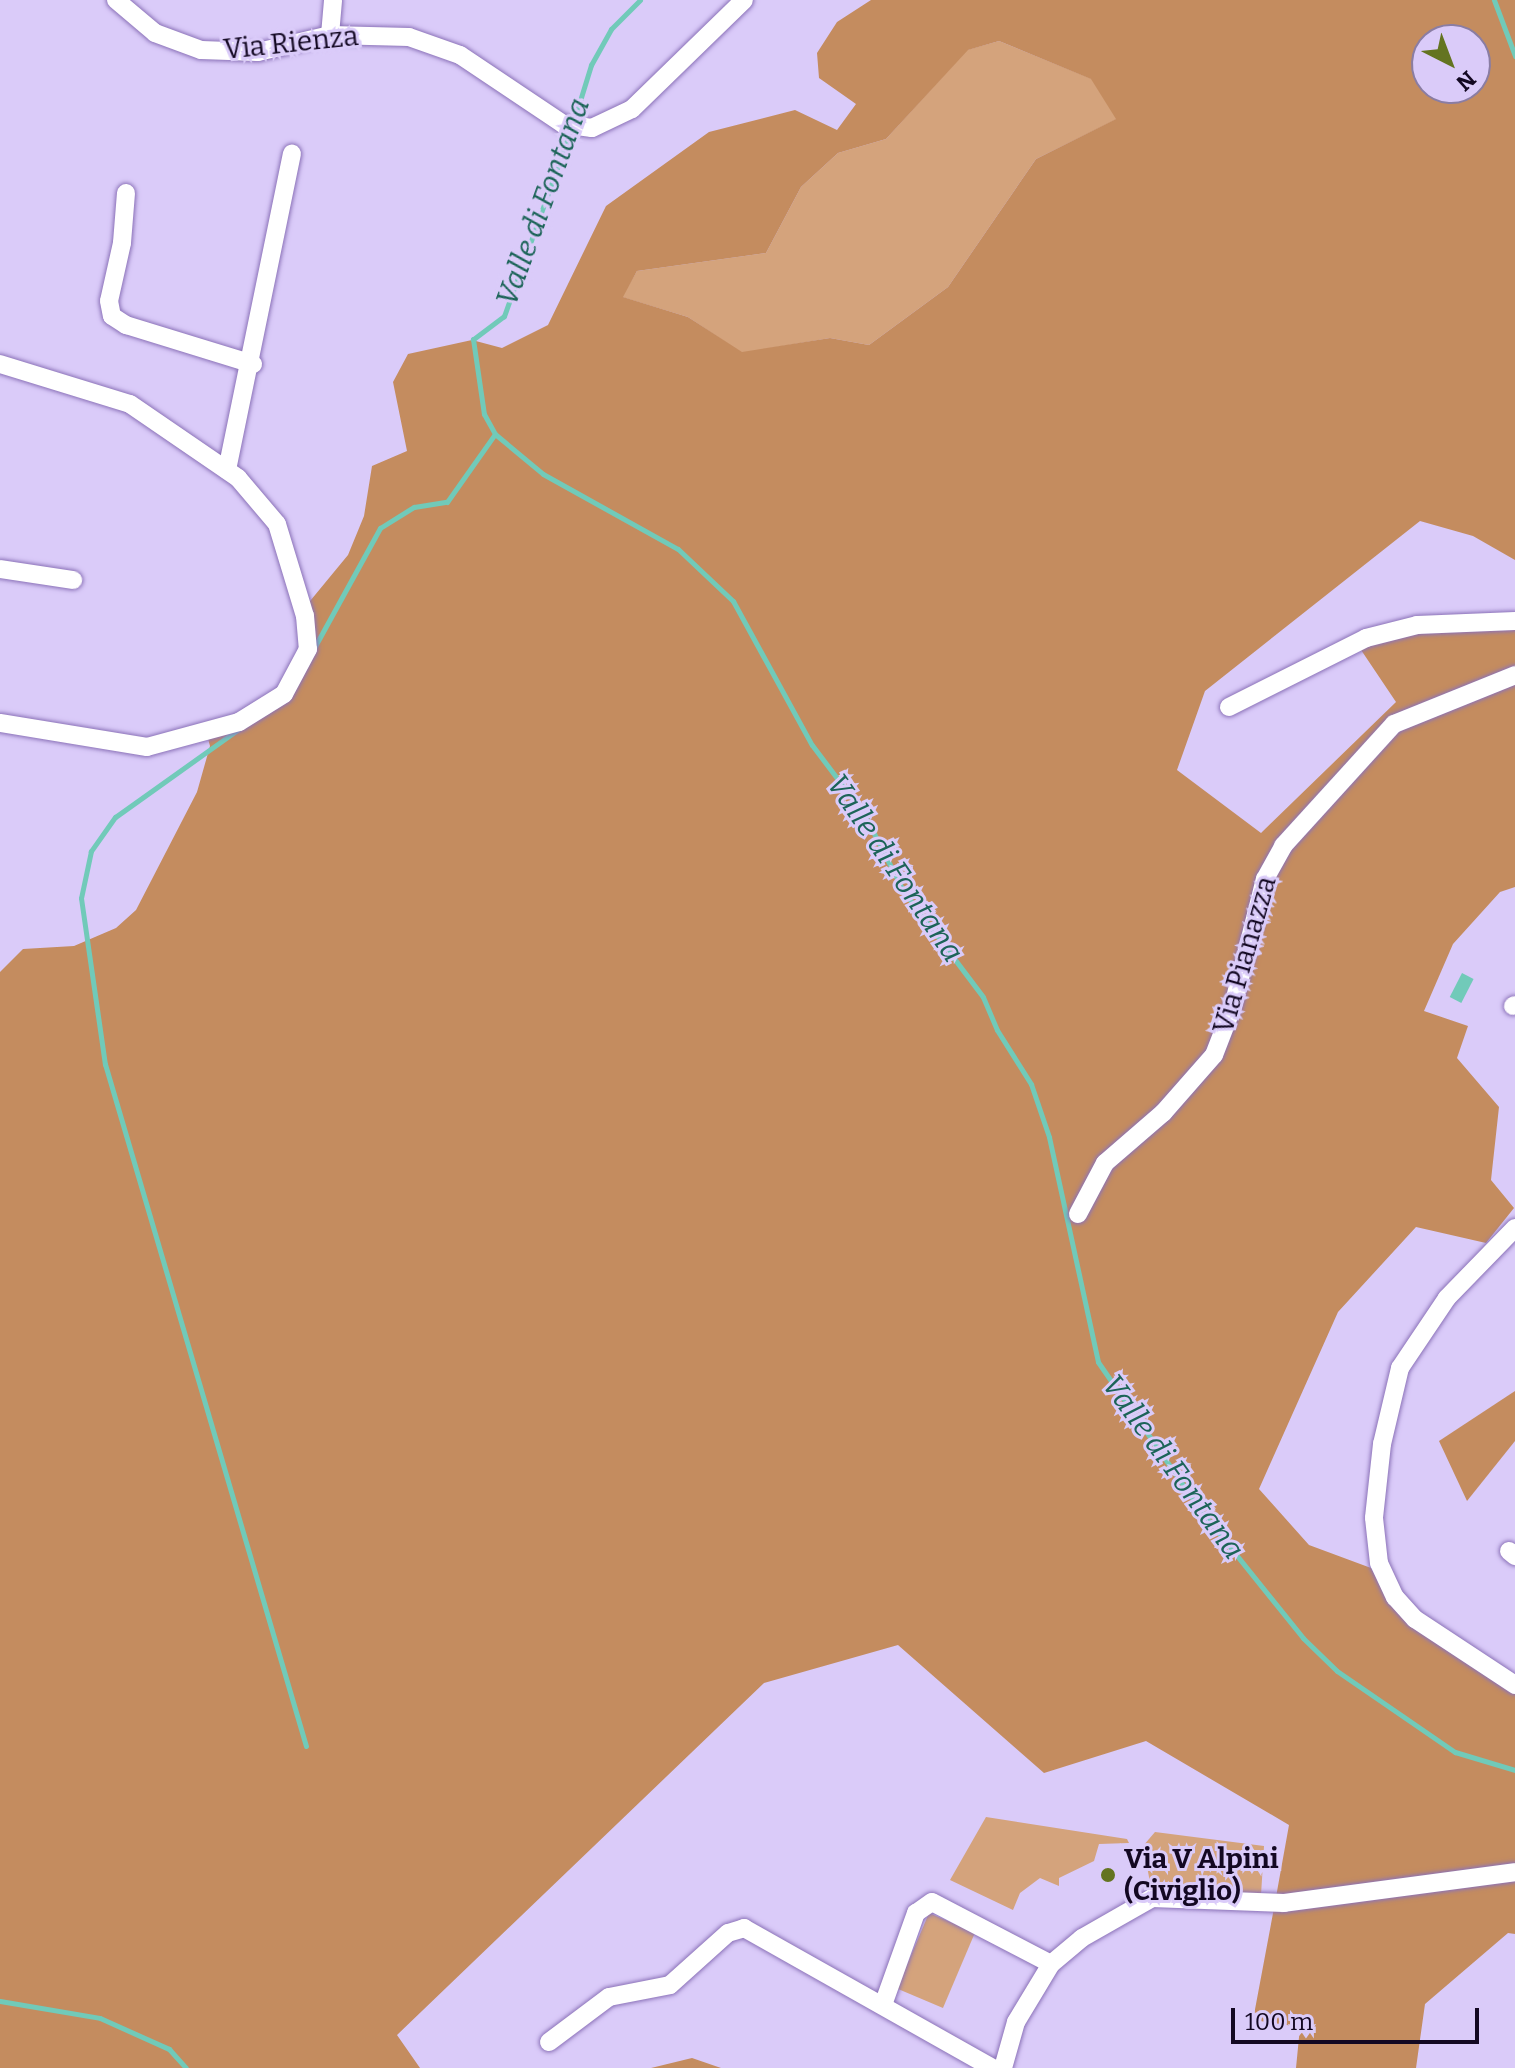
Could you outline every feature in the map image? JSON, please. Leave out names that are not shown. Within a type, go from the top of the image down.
[{"type":"street","name":"Via Rienza","points":[[116,0],[155,33],[201,50],[258,52],[330,35],[409,37],[460,55],[552,118],[577,128],[605,125],[632,109],[744,0]]},
{"type":"street","points":[[330,35],[333,0]]},
{"type":"street","points":[[227,470],[253,364],[292,154]]},
{"type":"street","points":[[126,193],[122,243],[109,301],[112,316],[126,325],[253,364]]},
{"type":"street","points":[[0,364],[130,404],[227,470],[277,524],[305,616],[308,649],[284,694],[239,722],[147,747],[45,727],[0,723]]},
{"type":"street","points":[[0,569],[73,580]]},
{"type":"street","points":[[1229,707],[1366,638],[1417,625],[1515,621]]},
{"type":"street","name":"Via Pianazza","points":[[1078,1214],[1105,1163],[1163,1113],[1214,1055],[1233,1006],[1265,879],[1283,846],[1394,724],[1515,675]]},
{"type":"street","points":[[1515,1228],[1447,1298],[1400,1368],[1382,1444],[1374,1518],[1379,1563],[1395,1597],[1415,1619],[1515,1685]]},
{"type":"street","points":[[1003,2068],[1016,2022],[1051,1964],[1114,1920],[1164,1896],[1284,1903],[1515,1872]]},
{"type":"street","points":[[883,2005],[916,1913],[932,1902],[1051,1964]]},
{"type":"street","points":[[549,2042],[609,1997],[670,1985],[728,1933],[744,1928],[992,2068]]},
{"type":"shaded area","points":[[871,0],[1515,0],[1515,560],[1473,536],[1420,521],[1205,691],[1177,770],[1261,833],[1396,702],[1355,641],[1515,616],[1515,887],[1500,892],[1453,944],[1424,1011],[1468,1026],[1457,1058],[1499,1107],[1491,1180],[1514,1208],[1486,1243],[1416,1227],[1338,1312],[1259,1489],[1309,1545],[1371,1568],[1389,1602],[1515,1694],[1515,1865],[1276,1897],[1289,1825],[1146,1741],[1044,1773],[898,1645],[764,1683],[397,2035],[420,2068],[0,2068],[0,972],[23,949],[74,946],[116,928],[136,910],[197,792],[210,746],[204,724],[254,710],[282,690],[304,641],[301,612],[348,555],[364,516],[372,466],[407,451],[393,382],[408,354],[472,340],[502,348],[548,325],[606,206],[709,132],[795,110],[837,130],[856,104],[819,78],[817,53],[837,22]],"holes":[[[999,41],[1091,79],[1116,119],[1036,159],[948,287],[869,345],[830,338],[742,352],[688,317],[623,297],[637,271],[766,253],[801,187],[838,153],[886,139],[968,50]]]},
{"type":"shaded area","points":[[999,41],[1092,79],[1117,119],[1036,159],[948,287],[869,345],[830,338],[742,353],[688,317],[622,297],[637,271],[766,253],[801,187],[838,153],[886,139],[967,50]]},
{"type":"shaded area","points":[[1462,973],[1474,979],[1461,1003],[1450,997]]},
{"type":"shaded area","points":[[1515,1391],[1515,1441],[1467,1501],[1439,1441]]},
{"type":"shaded area","points":[[986,1817],[1127,1839],[1129,1843],[1099,1844],[1094,1861],[1059,1878],[1059,1886],[1040,1878],[1020,1893],[1013,1910],[950,1880]]},
{"type":"shaded area","points":[[1155,1832],[1264,1846],[1261,1895],[1150,1882],[1143,1846]]},
{"type":"shaded area","points":[[1515,1877],[1515,1934],[1508,1933],[1425,2004],[1416,2068],[1296,2068],[1300,2027],[1253,2020],[1274,1908]]},
{"type":"shaded area","points":[[929,1913],[975,1933],[943,2008],[897,1988]]},
{"type":"shaded area","points":[[692,2058],[721,2068],[651,2068]]},
{"type":"waterway","name":"Valle di Fontana","points":[[574,120],[591,65],[611,29],[640,0]]},
{"type":"waterway","points":[[1494,0],[1515,56]]},
{"type":"waterway","name":"Valle di Fontana","points":[[571,129],[504,316],[473,339],[484,414],[495,434],[543,474],[678,549],[733,601],[812,745],[864,814],[904,892],[983,997],[997,1030],[1031,1084],[1049,1137],[1098,1362],[1201,1511],[1303,1638],[1337,1671],[1455,1752],[1515,1770]]},
{"type":"waterway","points":[[314,648],[380,528],[414,507],[447,502],[495,434]]},
{"type":"waterway","points":[[240,728],[115,817],[91,851],[81,898],[105,1064],[306,1746]]},
{"type":"waterway","points":[[0,2001],[100,2018],[169,2049],[186,2068]]},
{"type":"place","name":"Via V Alpini (Civiglio)","points":[[1108,1875]]}]
